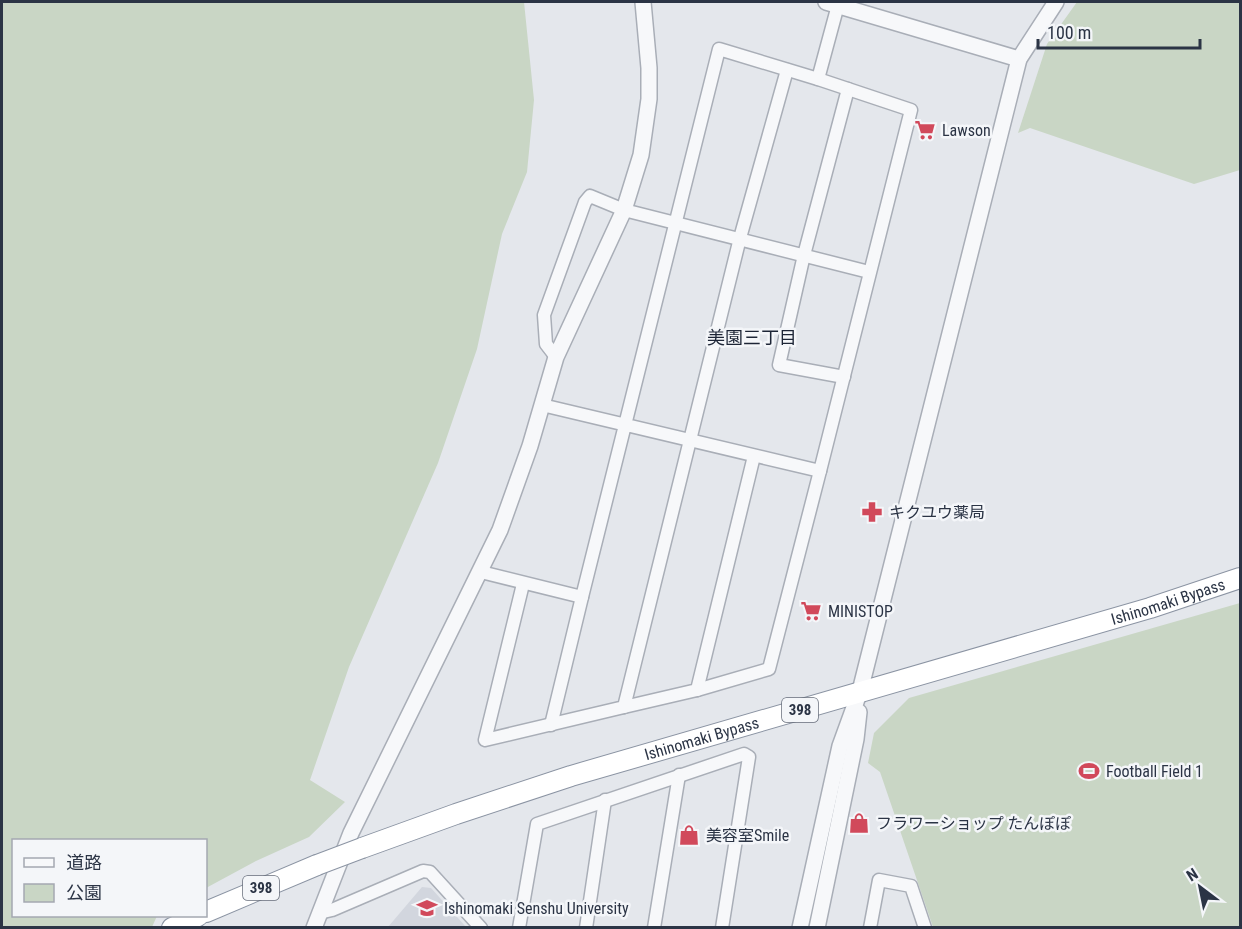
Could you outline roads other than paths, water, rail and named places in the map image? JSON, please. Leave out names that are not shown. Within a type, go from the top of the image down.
[{"type":"highway","name":"Ishinomaki Bypass","points":[[207,912],[362,848],[560,780],[1150,608],[1240,578]]},
{"type":"highway","points":[[172,927],[194,917]]},
{"type":"street","points":[[316,920],[351,833],[481,572],[516,489],[556,357],[624,210],[641,155],[649,99],[649,68],[643,2]]},
{"type":"street","points":[[800,927],[840,746],[860,691],[1019,59],[1056,2]]},
{"type":"street","points":[[818,79],[834,3],[1019,59]]},
{"type":"street","points":[[523,584],[485,740],[551,725],[697,690],[769,669],[911,110],[718,49],[551,725]]},
{"type":"street","points":[[624,707],[740,238],[787,70]]},
{"type":"street","points":[[844,377],[779,365],[804,255],[848,89]]},
{"type":"street","points":[[556,357],[546,344],[544,315],[585,202],[590,196],[624,210],[869,272]]},
{"type":"street","points":[[542,405],[626,423],[820,471]]},
{"type":"street","points":[[697,690],[754,456]]},
{"type":"street","points":[[481,572],[582,597]]},
{"type":"street","points":[[817,927],[856,740],[860,691]]},
{"type":"street","points":[[519,927],[537,824],[744,754],[749,757],[722,927]]},
{"type":"street","points":[[654,927],[679,775]]},
{"type":"street","points":[[586,927],[605,800]]},
{"type":"street","points":[[316,920],[332,910],[423,871],[430,872],[481,927]]},
{"type":"street","points":[[870,927],[879,880],[910,886],[924,927]]},
{"type":"place","name":"Lawson","points":[[925,130]]},
{"type":"place","name":"キクユウ薬局","points":[[872,512]]},
{"type":"place","name":"MINISTOP","points":[[811,611]]},
{"type":"place","name":"Football Field 1","points":[[1089,771]]},
{"type":"place","name":"フラワーショップ たんぽぽ","points":[[859,823]]},
{"type":"place","name":"美容室Smile","points":[[689,835]]},
{"type":"place","name":"Ishinomaki Senshu University","points":[[427,908]]},
{"type":"district","name":"美園三丁目","points":[[752,338]]}]
